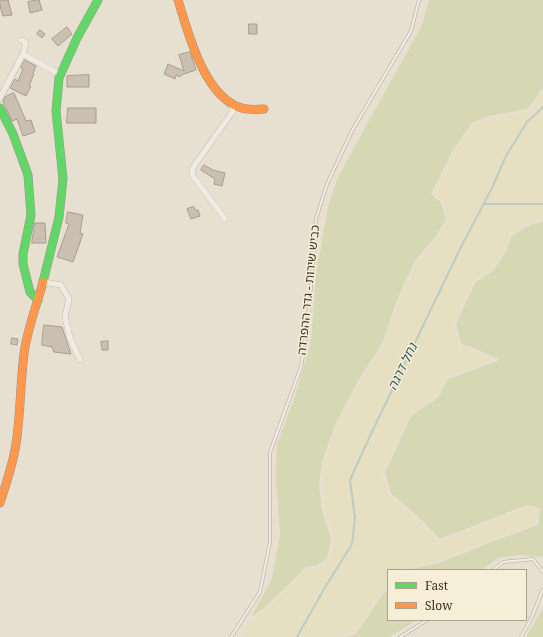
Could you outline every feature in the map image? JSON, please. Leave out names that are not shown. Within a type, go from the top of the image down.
[{"type":"street","points":[[0,503],[7,482],[16,444],[25,348],[30,318],[38,300],[59,217],[62,179],[56,111],[59,78],[77,38],[98,0]]},
{"type":"street","points":[[178,0],[183,17],[208,77],[215,88],[233,105],[252,110],[264,109]]},
{"type":"street","points":[[0,98],[23,54],[26,42],[21,40]]},
{"type":"street","points":[[23,54],[54,72],[61,73]]},
{"type":"street","points":[[225,219],[192,176],[192,169],[233,111],[233,105]]},
{"type":"street","points":[[0,108],[13,134],[26,166],[28,175],[31,215],[23,254],[23,264],[30,292],[38,300]]},
{"type":"street","points":[[43,282],[61,285],[69,300],[65,317],[70,338],[80,360]]},
{"type":"lane","name":"כביש שירות - גדר ההפרדה","points":[[231,637],[260,592],[262,585],[270,542],[270,452],[301,367],[308,324],[316,219],[327,184],[353,129],[411,31],[420,0]]},
{"type":"lane","points":[[494,569],[503,562],[533,559],[543,572]]},
{"type":"lane","points":[[521,637],[532,617],[543,589]]},
{"type":"lane","points":[[400,637],[425,621]]},
{"type":"shaded area","points":[[543,92],[543,218],[529,223],[510,234],[502,252],[492,268],[473,281],[453,324],[460,348],[471,349],[494,360],[446,377],[437,396],[409,415],[382,473],[389,495],[421,523],[439,542],[527,507],[537,510],[536,524],[488,541],[439,561],[406,569],[387,569],[387,588],[381,593],[355,632],[336,637],[241,637],[253,618],[266,610],[307,569],[317,568],[330,561],[334,538],[325,510],[322,485],[324,462],[337,425],[385,343],[405,287],[419,260],[438,237],[448,220],[443,202],[434,193],[455,151],[473,125],[490,119],[528,111]]},
{"type":"green space","points":[[429,0],[543,0],[543,88],[527,109],[489,116],[472,123],[453,150],[431,194],[441,203],[446,220],[436,236],[416,259],[393,311],[383,342],[359,379],[335,425],[322,462],[319,485],[322,511],[331,539],[327,559],[316,566],[306,567],[264,608],[251,617],[272,579],[280,534],[276,480],[277,444],[294,399],[311,342],[316,274],[328,207],[338,177],[422,25]]},
{"type":"green space","points":[[543,221],[543,557],[520,555],[498,558],[483,569],[412,569],[439,563],[538,525],[540,508],[527,505],[440,539],[423,521],[391,493],[385,473],[411,416],[438,398],[448,379],[500,360],[472,347],[462,345],[456,324],[475,283],[494,270],[505,253],[512,236],[530,225]]},
{"type":"green space","points":[[387,591],[387,621],[415,621],[389,637],[346,637],[356,634],[383,594]]},
{"type":"green space","points":[[543,608],[543,637],[526,637]]},
{"type":"building","points":[[0,0],[8,0],[12,15],[3,16]]},
{"type":"building","points":[[39,0],[42,10],[30,13],[28,2]]},
{"type":"building","points":[[249,24],[257,24],[257,34],[249,34]]},
{"type":"building","points":[[67,27],[72,34],[58,46],[52,39]]},
{"type":"building","points":[[40,30],[45,34],[42,38],[37,34]]},
{"type":"building","points":[[190,52],[196,70],[181,75],[180,77],[176,75],[175,79],[164,74],[168,64],[184,71],[179,55]]},
{"type":"building","points":[[25,60],[36,66],[29,86],[31,86],[26,96],[10,88],[15,79],[18,81],[23,69],[21,68]]},
{"type":"building","points":[[89,75],[89,87],[67,87],[67,76]]},
{"type":"building","points":[[14,93],[26,121],[31,120],[35,132],[23,136],[17,119],[12,121],[3,101],[5,97]]},
{"type":"building","points":[[68,108],[96,108],[96,123],[67,123]]},
{"type":"building","points":[[204,165],[213,170],[225,173],[222,186],[214,184],[215,179],[201,170]]},
{"type":"building","points":[[194,207],[195,210],[198,210],[200,216],[191,219],[187,209]]},
{"type":"building","points":[[68,212],[83,215],[80,233],[83,234],[73,262],[57,257],[69,224],[66,223]]},
{"type":"building","points":[[35,223],[45,223],[46,243],[32,243]]},
{"type":"building","points":[[44,325],[62,327],[71,354],[54,352],[52,347],[42,345]]},
{"type":"building","points":[[12,338],[18,339],[17,345],[11,344]]},
{"type":"building","points":[[108,341],[108,350],[102,350],[101,342]]},
{"type":"waterway","name":"נחל דרגה","points":[[297,637],[352,544],[355,518],[350,480],[370,436],[460,249],[492,188],[506,156],[527,122],[543,107]]},
{"type":"waterway","points":[[483,204],[543,204]]},
{"type":"traffic: fast","points":[[43,282],[59,217],[63,179],[56,111],[59,78],[77,38],[98,0]]},
{"type":"traffic: fast","points":[[0,108],[13,134],[28,175],[31,215],[23,254],[23,264],[30,292],[38,300]]},
{"type":"traffic: slow","points":[[178,0],[186,28],[198,58],[213,86],[223,97],[237,107],[256,110],[264,109]]},
{"type":"traffic: slow","points":[[0,503],[16,444],[25,347],[43,282]]}]
